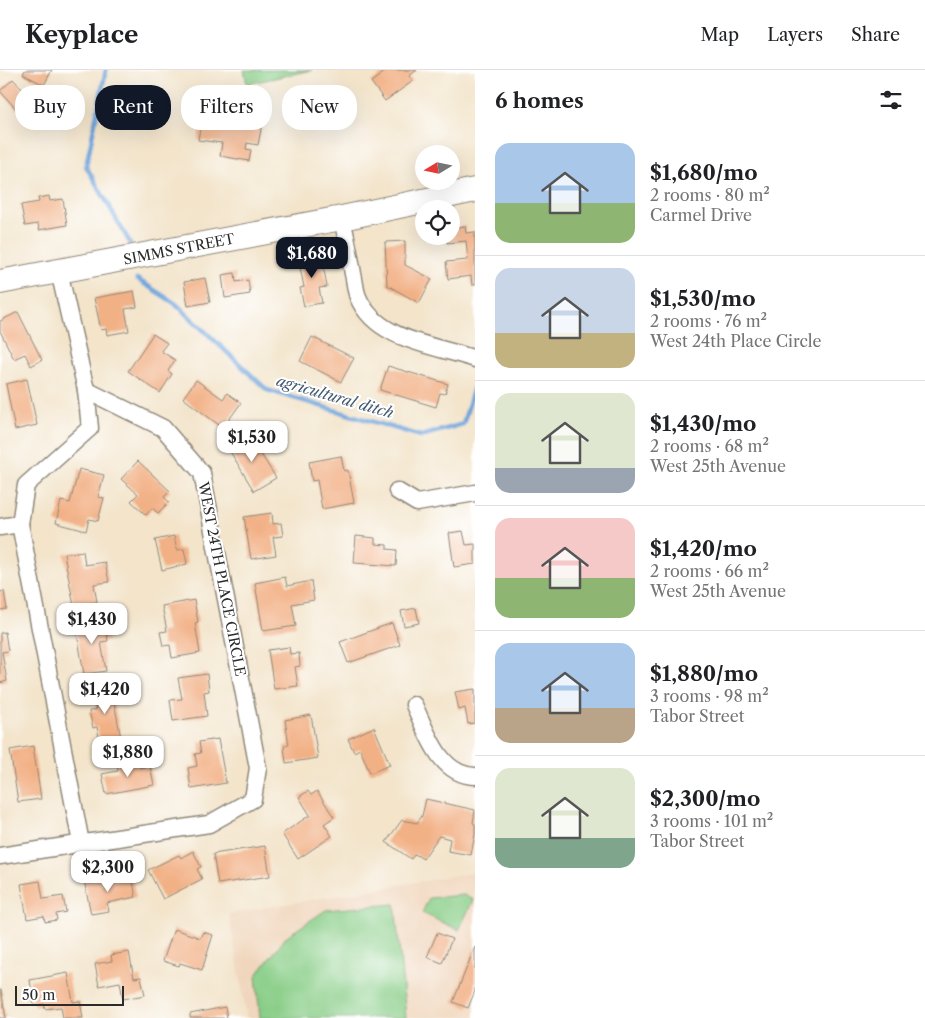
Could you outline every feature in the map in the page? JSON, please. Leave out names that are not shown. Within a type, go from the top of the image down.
[{"type":"street","name":"SIMMS STREET","points":[[0,282],[342,218],[475,190]]},
{"type":"street","points":[[342,218],[358,296],[369,315],[381,326],[401,337],[475,359]]},
{"type":"street","points":[[0,856],[81,843],[20,524],[26,485],[90,428],[86,390],[59,271]]},
{"type":"street","name":"WEST 24TH PLACE CIRCLE","points":[[81,843],[209,824],[253,799],[258,768],[202,473],[163,428],[86,390]]},
{"type":"street","points":[[396,491],[417,503],[475,492]]},
{"type":"street","points":[[0,527],[20,524]]},
{"type":"street","points":[[414,705],[431,741],[446,764],[461,774],[475,776]]},
{"type":"shaded area","points":[[475,872],[475,1018],[247,1018],[229,914]]},
{"type":"green space","points":[[244,70],[312,70],[247,84]]},
{"type":"green space","points":[[464,895],[473,900],[459,930],[422,913],[429,898]]},
{"type":"green space","points":[[395,904],[406,1018],[260,1018],[256,976],[287,936],[326,910]]},
{"type":"building","points":[[25,70],[52,70],[44,85],[23,74]]},
{"type":"building","points":[[385,70],[417,70],[409,76],[413,81],[385,101],[371,82]]},
{"type":"building","points":[[13,79],[18,85],[15,85],[15,108],[0,91]]},
{"type":"building","points":[[200,130],[261,130],[258,145],[247,143],[246,149],[251,150],[249,161],[220,156],[222,143],[198,140]]},
{"type":"building","points":[[49,196],[50,201],[63,199],[67,225],[39,230],[38,224],[25,226],[21,205],[39,202],[38,198]]},
{"type":"building","points":[[465,226],[466,233],[475,232],[475,285],[472,285],[471,276],[448,279],[446,262],[468,260],[466,241],[460,242],[460,227]]},
{"type":"building","points":[[405,241],[405,265],[432,279],[419,303],[387,285],[385,242]]},
{"type":"building","points":[[321,253],[327,287],[319,288],[322,303],[304,306],[300,288],[304,287],[298,257]]},
{"type":"building","points":[[235,273],[236,282],[248,280],[250,294],[225,298],[222,275]]},
{"type":"building","points":[[205,278],[210,302],[188,306],[184,282]]},
{"type":"building","points":[[134,291],[137,307],[125,309],[129,331],[107,335],[106,329],[101,330],[94,298]]},
{"type":"building","points":[[18,312],[42,360],[31,366],[25,354],[14,359],[0,331],[0,321]]},
{"type":"building","points":[[153,334],[167,343],[161,351],[175,360],[168,371],[172,374],[160,393],[128,371]]},
{"type":"building","points":[[312,337],[354,358],[341,382],[300,361]]},
{"type":"building","points":[[388,366],[448,384],[445,394],[440,393],[436,407],[380,390]]},
{"type":"building","points":[[27,379],[37,425],[15,430],[6,384]]},
{"type":"building","points":[[196,380],[223,399],[227,393],[241,403],[223,428],[183,398]]},
{"type":"building","points":[[249,435],[276,478],[254,491],[228,448]]},
{"type":"building","points":[[341,456],[344,471],[348,470],[354,503],[322,509],[317,480],[312,481],[309,462]]},
{"type":"building","points":[[138,461],[170,491],[164,497],[169,502],[158,513],[152,508],[146,515],[131,501],[138,494],[121,479]]},
{"type":"building","points":[[79,469],[104,475],[98,497],[104,498],[98,521],[89,519],[86,531],[56,523],[61,501],[70,503]]},
{"type":"building","points":[[272,513],[273,524],[281,523],[283,536],[273,537],[276,555],[251,559],[244,517]]},
{"type":"building","points":[[463,531],[466,545],[475,544],[475,564],[454,567],[449,533]]},
{"type":"building","points":[[174,536],[177,550],[184,549],[187,564],[162,570],[155,540]]},
{"type":"building","points":[[356,536],[375,538],[375,544],[387,545],[387,549],[397,550],[396,566],[354,563]]},
{"type":"building","points":[[83,551],[85,565],[105,562],[109,582],[94,584],[97,602],[74,606],[64,554]]},
{"type":"building","points":[[285,577],[287,586],[311,581],[314,600],[292,604],[296,626],[263,631],[255,583]]},
{"type":"building","points":[[4,591],[7,609],[0,610],[0,592]]},
{"type":"building","points":[[194,600],[198,622],[195,623],[200,653],[172,658],[170,645],[163,646],[160,632],[167,631],[162,606]]},
{"type":"building","points":[[416,608],[419,623],[404,626],[401,611]]},
{"type":"building","points":[[96,619],[98,627],[106,626],[108,641],[101,642],[106,671],[84,674],[75,622]]},
{"type":"building","points":[[392,623],[400,645],[348,663],[340,642]]},
{"type":"building","points":[[5,632],[8,651],[2,652],[7,681],[0,683],[0,633]]},
{"type":"building","points":[[289,647],[290,654],[299,653],[300,666],[295,667],[298,686],[274,689],[268,650]]},
{"type":"building","points":[[207,674],[209,691],[204,692],[207,716],[173,721],[170,700],[182,699],[178,678]]},
{"type":"building","points":[[111,687],[121,738],[100,742],[97,727],[93,728],[89,711],[96,710],[92,690]]},
{"type":"building","points":[[475,689],[475,723],[468,724],[465,708],[459,710],[455,692]]},
{"type":"building","points":[[311,715],[318,758],[286,763],[284,746],[289,745],[285,720]]},
{"type":"building","points":[[374,727],[390,765],[370,773],[360,749],[354,752],[348,739]]},
{"type":"building","points":[[218,739],[226,783],[191,789],[188,768],[197,766],[195,754],[201,753],[199,742]]},
{"type":"building","points":[[33,746],[41,799],[18,802],[10,750]]},
{"type":"building","points":[[138,759],[140,768],[150,766],[154,785],[106,794],[102,774],[118,771],[117,764]]},
{"type":"building","points":[[308,791],[311,795],[317,791],[334,817],[324,824],[332,836],[298,859],[282,834],[310,815],[299,797]]},
{"type":"building","points":[[426,799],[475,810],[473,823],[475,824],[475,834],[471,855],[448,851],[450,839],[439,836],[423,859],[415,854],[411,859],[386,842],[402,820],[417,823],[422,816]]},
{"type":"building","points":[[265,846],[270,876],[218,884],[213,854]]},
{"type":"building","points":[[193,851],[201,867],[197,869],[202,879],[163,899],[148,870],[179,855],[181,858]]},
{"type":"building","points":[[100,877],[101,883],[132,877],[136,897],[107,903],[109,911],[91,914],[84,880]]},
{"type":"building","points":[[40,881],[43,899],[63,896],[66,912],[56,914],[57,920],[45,922],[44,916],[27,919],[21,884]]},
{"type":"building","points":[[174,929],[200,938],[203,932],[213,935],[202,970],[180,963],[179,966],[163,961]]},
{"type":"building","points":[[437,933],[452,939],[442,963],[427,957]]},
{"type":"building","points":[[475,947],[475,991],[468,1008],[453,1002]]},
{"type":"building","points":[[129,952],[134,978],[141,977],[145,995],[123,999],[120,982],[99,986],[95,964],[112,961],[111,955]]},
{"type":"building","points":[[68,973],[73,1002],[80,1001],[83,1018],[63,1018],[61,1007],[45,1009],[44,1004],[34,1006],[30,980]]},
{"type":"building","points":[[1,990],[6,1018],[0,1018]]},
{"type":"building","points":[[225,1007],[227,1018],[190,1018],[190,1014]]},
{"type":"waterway","name":"agricultural ditch","points":[[106,70],[86,166],[130,243]]},
{"type":"waterway","name":"agricultural ditch","points":[[137,279],[176,304],[267,390],[421,436],[463,424],[475,384]]}]
